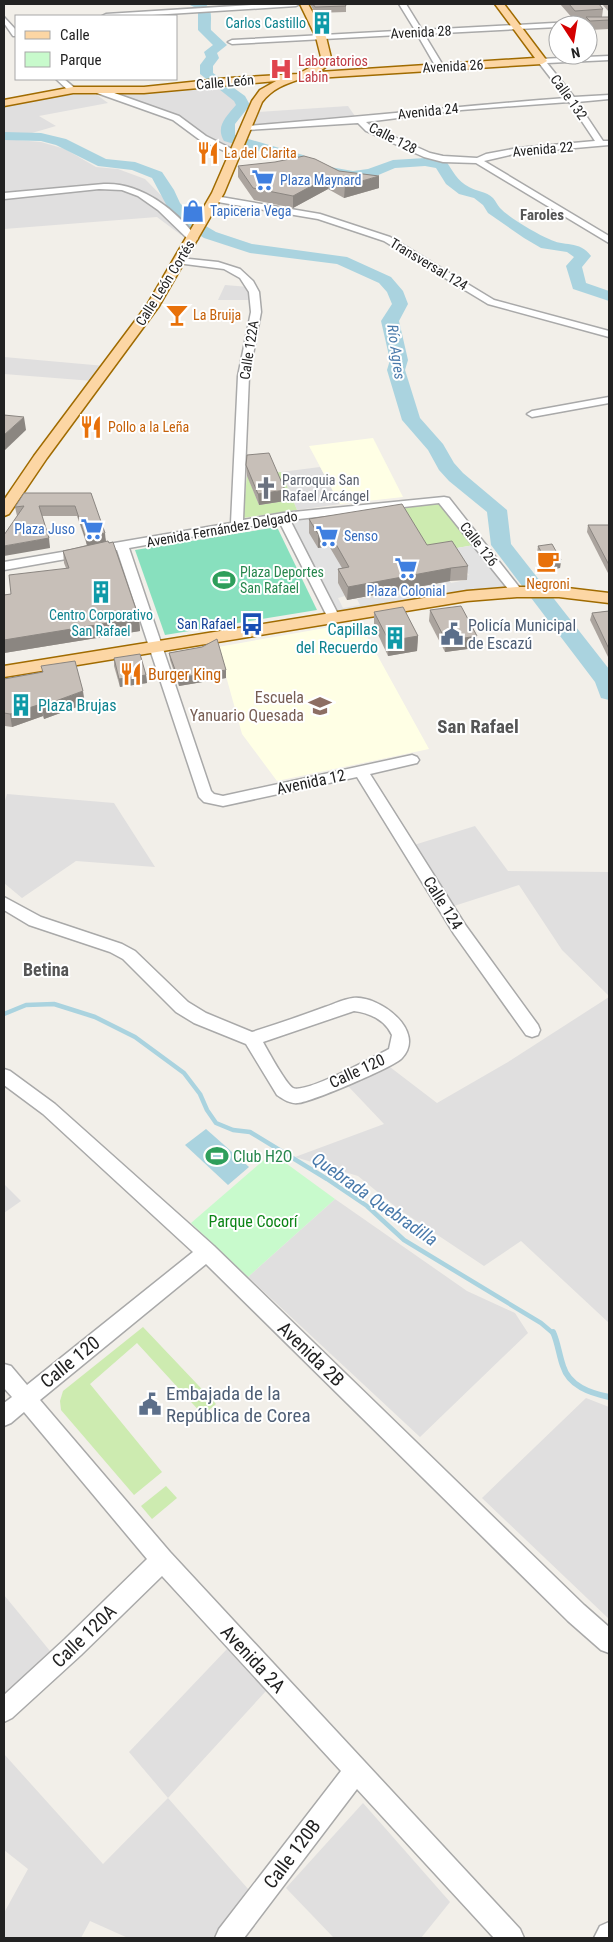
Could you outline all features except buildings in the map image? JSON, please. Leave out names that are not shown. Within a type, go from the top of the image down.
[{"type":"main road","points":[[304,4],[321,38],[327,62],[322,67],[324,71],[332,74]]},
{"type":"main road","name":"Calle 132","points":[[499,4],[542,61]]},
{"type":"main road","name":"Avenida 26","points":[[298,76],[542,61]]},
{"type":"main road","name":"Calle León Cortés","points":[[4,510],[41,456],[153,306],[215,199],[261,95],[280,80],[298,76],[322,67]]},
{"type":"main road","name":"Calle León","points":[[4,104],[73,90],[144,90],[228,80],[280,80]]},
{"type":"main road","points":[[222,147],[239,145]]},
{"type":"main road","points":[[4,672],[467,596],[523,592],[559,592],[609,598]]},
{"type":"street","points":[[121,15],[296,4]]},
{"type":"street","points":[[403,4],[440,67]]},
{"type":"street","name":"Avenida 28","points":[[232,42],[515,27],[608,18]]},
{"type":"street","name":"Avenida 26","points":[[542,61],[609,58]]},
{"type":"street","name":"Calle 132","points":[[542,61],[605,144]]},
{"type":"street","points":[[61,80],[73,90]]},
{"type":"street","points":[[100,91],[176,118],[203,138],[222,147]]},
{"type":"street","name":"Avenida 24","points":[[246,128],[360,120],[461,108],[609,97]]},
{"type":"street","name":"Calle 128","points":[[360,120],[370,129],[427,155],[478,161]]},
{"type":"street","name":"Avenida 22","points":[[478,161],[486,156],[509,152],[605,144]]},
{"type":"street","points":[[478,161],[609,240]]},
{"type":"street","points":[[4,196],[52,190],[123,187],[135,191],[144,197],[194,236]]},
{"type":"street","name":"Transversal 124","points":[[215,199],[320,217],[387,238],[491,302],[609,334]]},
{"type":"street","name":"Calle 122A","points":[[180,261],[232,268],[245,276],[252,285],[255,295],[255,322],[245,366],[238,467],[237,524]]},
{"type":"street","points":[[532,414],[609,400]]},
{"type":"street","name":"Avenida Fernández Delgado","points":[[4,566],[237,524],[440,499]]},
{"type":"street","name":"Calle 126","points":[[440,499],[445,501],[523,592]]},
{"type":"street","points":[[284,517],[334,618]]},
{"type":"street","points":[[122,546],[155,648]]},
{"type":"street","name":"Avenida 12","points":[[155,648],[204,793],[209,798],[223,801],[412,760]]},
{"type":"street","name":"Calle 124","points":[[362,771],[460,930],[532,1030]]},
{"type":"street","points":[[4,903],[35,921],[116,948],[129,955],[182,1007],[200,1018],[252,1039]]},
{"type":"street","name":"Calle 120","points":[[354,1004],[365,1004],[381,1011],[401,1033],[402,1045],[396,1054],[317,1090],[299,1096],[289,1095],[283,1090],[252,1039],[354,1004]]},
{"type":"street","name":"Avenida 2B","points":[[4,1076],[49,1109],[207,1252],[569,1606],[609,1642]]},
{"type":"street","name":"Calle 120","points":[[4,1416],[207,1252]]},
{"type":"street","name":"Avenida 2A","points":[[4,1374],[162,1560],[511,1938]]},
{"type":"street","name":"Calle 120A","points":[[4,1710],[73,1647],[162,1560]]},
{"type":"street","name":"Calle 120B","points":[[228,1938],[356,1771]]},
{"type":"shaded area","points":[[215,84],[237,100],[239,105],[227,119],[222,130],[225,138],[236,142],[233,150],[203,135],[187,122],[114,94]]},
{"type":"shaded area","points":[[67,94],[97,95],[108,103],[39,116],[56,126],[25,135],[4,134],[4,106]]},
{"type":"shaded area","points":[[348,106],[357,119],[252,126],[258,112]]},
{"type":"shaded area","points":[[5,139],[41,142],[65,149],[96,167],[118,169],[145,179],[192,227],[181,235],[157,217],[4,229]]},
{"type":"shaded area","points":[[225,285],[249,287],[250,300],[218,300]]},
{"type":"shaded area","points":[[4,357],[105,366],[93,381],[4,374]]},
{"type":"shaded area","points":[[373,438],[403,497],[340,504],[309,446]]},
{"type":"shaded area","points":[[320,467],[340,504],[297,510],[281,472]]},
{"type":"shaded area","points":[[394,506],[380,537],[338,583],[345,596],[338,598],[343,608],[360,605],[357,599],[440,583],[423,554],[474,545],[506,586],[503,588],[447,593],[339,613],[291,520]],"holes":[[[436,558],[464,568],[469,575],[465,576],[466,580],[451,583]]]},
{"type":"shaded area","name":"Escuela Yanuario Quesada","points":[[359,622],[429,749],[277,781],[242,734],[218,647]]},
{"type":"shaded area","points":[[7,794],[114,803],[155,867],[76,861],[22,898],[4,883],[4,804]]},
{"type":"shaded area","points":[[475,826],[508,871],[609,872],[609,996],[562,950],[519,885],[454,906],[414,845]]},
{"type":"shaded area","points":[[609,997],[609,1323],[521,1241],[484,1266],[397,1208],[358,1176],[295,1157],[384,1124],[347,1085],[386,1064],[437,1103],[508,1062]]},
{"type":"shaded area","points":[[4,1184],[21,1201],[4,1213]]},
{"type":"shaded area","points":[[335,1199],[467,1291],[515,1313],[528,1333],[420,1437],[248,1277]]},
{"type":"shaded area","points":[[586,1398],[609,1407],[609,1619],[482,1498]]},
{"type":"shaded area","points":[[4,1595],[50,1651],[4,1695]]},
{"type":"shaded area","points":[[227,1649],[266,1691],[168,1798],[129,1752]]},
{"type":"shaded area","points":[[4,1754],[103,1864],[168,1798],[249,1890],[218,1938],[128,1938],[90,1921],[81,1938],[4,1938],[4,1913],[28,1869],[4,1850]]},
{"type":"shaded area","points":[[363,1803],[450,1902],[421,1938],[334,1938],[286,1888]]},
{"type":"green space","points":[[281,472],[297,510],[243,518],[247,475],[259,505],[285,501],[273,473]]},
{"type":"green space","points":[[440,501],[474,545],[423,554],[394,506]]},
{"type":"green space","name":"Plaza Deportes San Rafael","points":[[277,527],[317,610],[165,635],[135,550]]},
{"type":"green space","name":"Parque Cocorí","points":[[272,1153],[335,1199],[248,1277],[191,1223]]},
{"type":"green space","points":[[143,1327],[216,1404],[203,1415],[137,1343],[90,1384],[162,1472],[134,1495],[61,1410],[60,1401],[63,1391]]},
{"type":"green space","points":[[166,1486],[177,1498],[152,1519],[141,1506]]},
{"type":"water","name":"Club H2O","points":[[206,1129],[249,1167],[228,1185],[185,1145]]},
{"type":"waterway","points":[[194,4],[203,7],[205,14],[204,30],[221,45],[210,52],[213,58],[206,65],[207,74],[240,99],[243,105],[228,124],[227,133],[229,138],[298,158],[310,165],[328,171],[353,175],[371,173],[393,164],[425,162],[441,164],[451,181],[464,191],[479,195],[489,202],[493,210],[530,235],[547,245],[571,248],[583,256],[574,266],[579,286],[609,296]]},
{"type":"waterway","name":"Río Agres","points":[[4,136],[41,137],[61,142],[103,163],[135,166],[157,175],[167,190],[173,205],[189,222],[210,235],[250,248],[341,260],[385,280],[395,291],[400,304],[390,321],[399,360],[396,370],[411,420],[436,448],[446,466],[456,477],[497,510],[501,545],[606,681],[609,693]]},
{"type":"waterway","name":"Quebrada Quebradilla","points":[[4,1014],[26,1005],[54,1004],[95,1017],[135,1037],[184,1073],[200,1094],[207,1110],[216,1123],[233,1130],[250,1132],[327,1179],[367,1206],[404,1240],[541,1323],[554,1334]]},
{"type":"waterway","name":"Quebrada Quebradilla","points":[[554,1334],[563,1366],[570,1379],[581,1388],[609,1397]]},
{"type":"place","name":"Carlos Castillo","points":[[322,23]]},
{"type":"place","name":"Laboratorios Labin","points":[[281,69]]},
{"type":"place","name":"La del Clarita","points":[[208,153]]},
{"type":"place","name":"Plaza Maynard","points":[[263,180]]},
{"type":"place","name":"Tapiceria Vega","points":[[193,211]]},
{"type":"place","name":"La Bruija","points":[[177,315]]},
{"type":"place","name":"Pollo a la Leña","points":[[91,427]]},
{"type":"place","name":"Parroquia San Rafael Arcángel","points":[[266,488]]},
{"type":"place","name":"Plaza Juso","points":[[92,529]]},
{"type":"place","name":"Senso","points":[[327,536]]},
{"type":"place","name":"Negroni","points":[[548,561]]},
{"type":"place","name":"Plaza Colonial","points":[[406,568]]},
{"type":"place","name":"Plaza Deportes San Rafael","points":[[224,580]]},
{"type":"place","name":"Centro Corporativo San Rafael","points":[[101,592]]},
{"type":"place","name":"San Rafael","points":[[252,624]]},
{"type":"place","name":"Policía Municipal de Escazú","points":[[452,634]]},
{"type":"place","name":"Capillas del Recuerdo","points":[[395,638]]},
{"type":"place","name":"Burger King","points":[[131,674]]},
{"type":"place","name":"Plaza Brujas","points":[[21,705]]},
{"type":"place","name":"Escuela Yanuario Quesada","points":[[320,706]]},
{"type":"place","name":"Club H2O","points":[[217,1156]]},
{"type":"place","name":"Embajada de la República de Corea","points":[[150,1404]]},
{"type":"district","name":"Faroles","points":[[542,215]]},
{"type":"district","name":"San Rafael","points":[[478,726]]},
{"type":"district","name":"Betina","points":[[46,969]]}]
